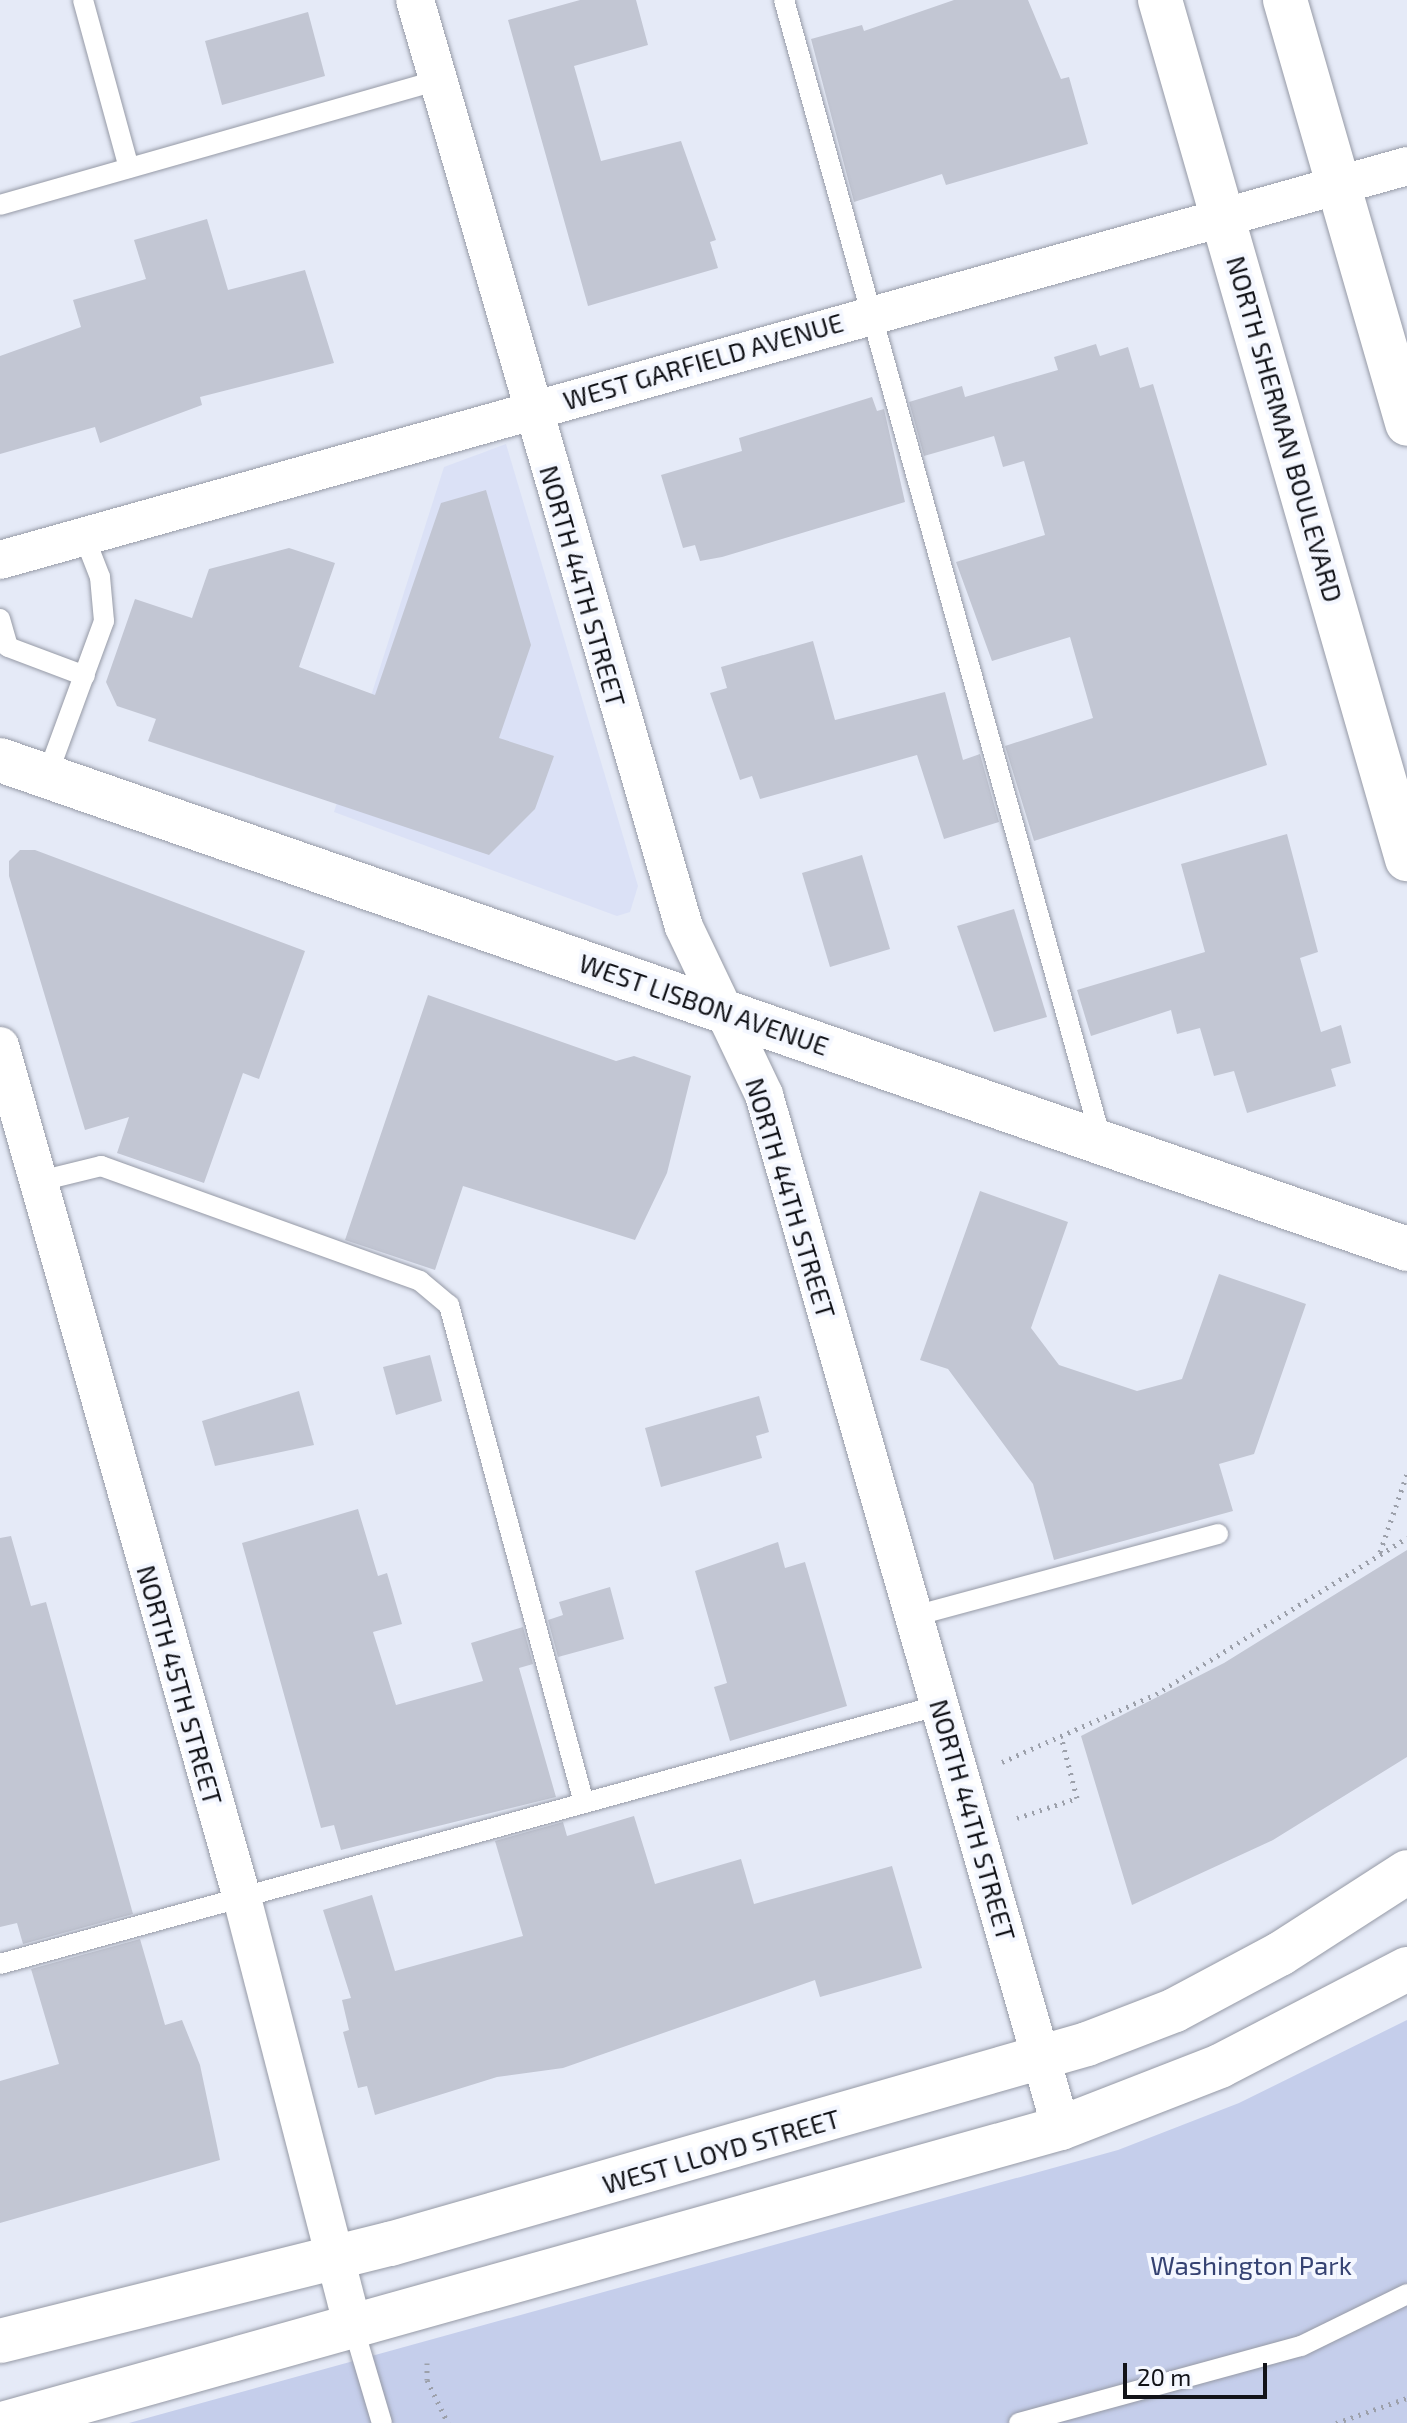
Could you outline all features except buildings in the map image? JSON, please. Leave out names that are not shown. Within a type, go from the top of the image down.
[{"type":"street","name":"NORTH 44TH STREET","points":[[415,0],[531,409],[684,927],[764,1095],[1061,2128]]},
{"type":"street","name":"NORTH SHERMAN BOULEVARD","points":[[1160,0],[1407,859]]},
{"type":"street","points":[[1285,0],[1335,184],[1407,424]]},
{"type":"street","name":"WEST GARFIELD AVENUE","points":[[0,560],[1222,213],[1407,166]]},
{"type":"street","name":"WEST LISBON AVENUE","points":[[0,760],[1407,1249]]},
{"type":"street","name":"NORTH 45TH STREET","points":[[0,1046],[242,1898],[353,2326]]},
{"type":"street","name":"WEST LLOYD STREET","points":[[0,2341],[334,2259],[1041,2058],[1175,2010],[1407,1872]]},
{"type":"street","points":[[6,2423],[1061,2128],[1220,2066],[1407,1969]]},
{"type":"lane","points":[[83,0],[129,168]]},
{"type":"lane","points":[[784,0],[1102,1143]]},
{"type":"lane","points":[[0,205],[438,80]]},
{"type":"lane","points":[[47,776],[104,621],[100,577],[84,536]]},
{"type":"lane","points":[[0,619],[8,647],[85,676]]},
{"type":"lane","points":[[40,1181],[101,1166],[420,1281],[449,1305],[584,1803]]},
{"type":"lane","points":[[914,1616],[1218,1534]]},
{"type":"lane","points":[[0,1964],[940,1705]]},
{"type":"lane","points":[[1019,2423],[1301,2346],[1407,2294]]},
{"type":"lane","points":[[353,2326],[382,2423]]},
{"type":"path","points":[[1380,1553],[1407,1474]]},
{"type":"path","points":[[1001,1762],[1062,1740],[1213,1661],[1407,1538]]},
{"type":"path","points":[[1017,1818],[1077,1798],[1062,1740]]},
{"type":"path","points":[[427,2363],[427,2380],[448,2423]]},
{"type":"path","points":[[1336,2423],[1407,2398]]},
{"type":"shaded area","points":[[506,444],[638,886],[630,912],[617,916],[334,812],[444,467]]},
{"type":"green space","name":"Washington Park","points":[[1407,2020],[1407,2423],[129,2423],[1118,2150],[1239,2103]]}]
